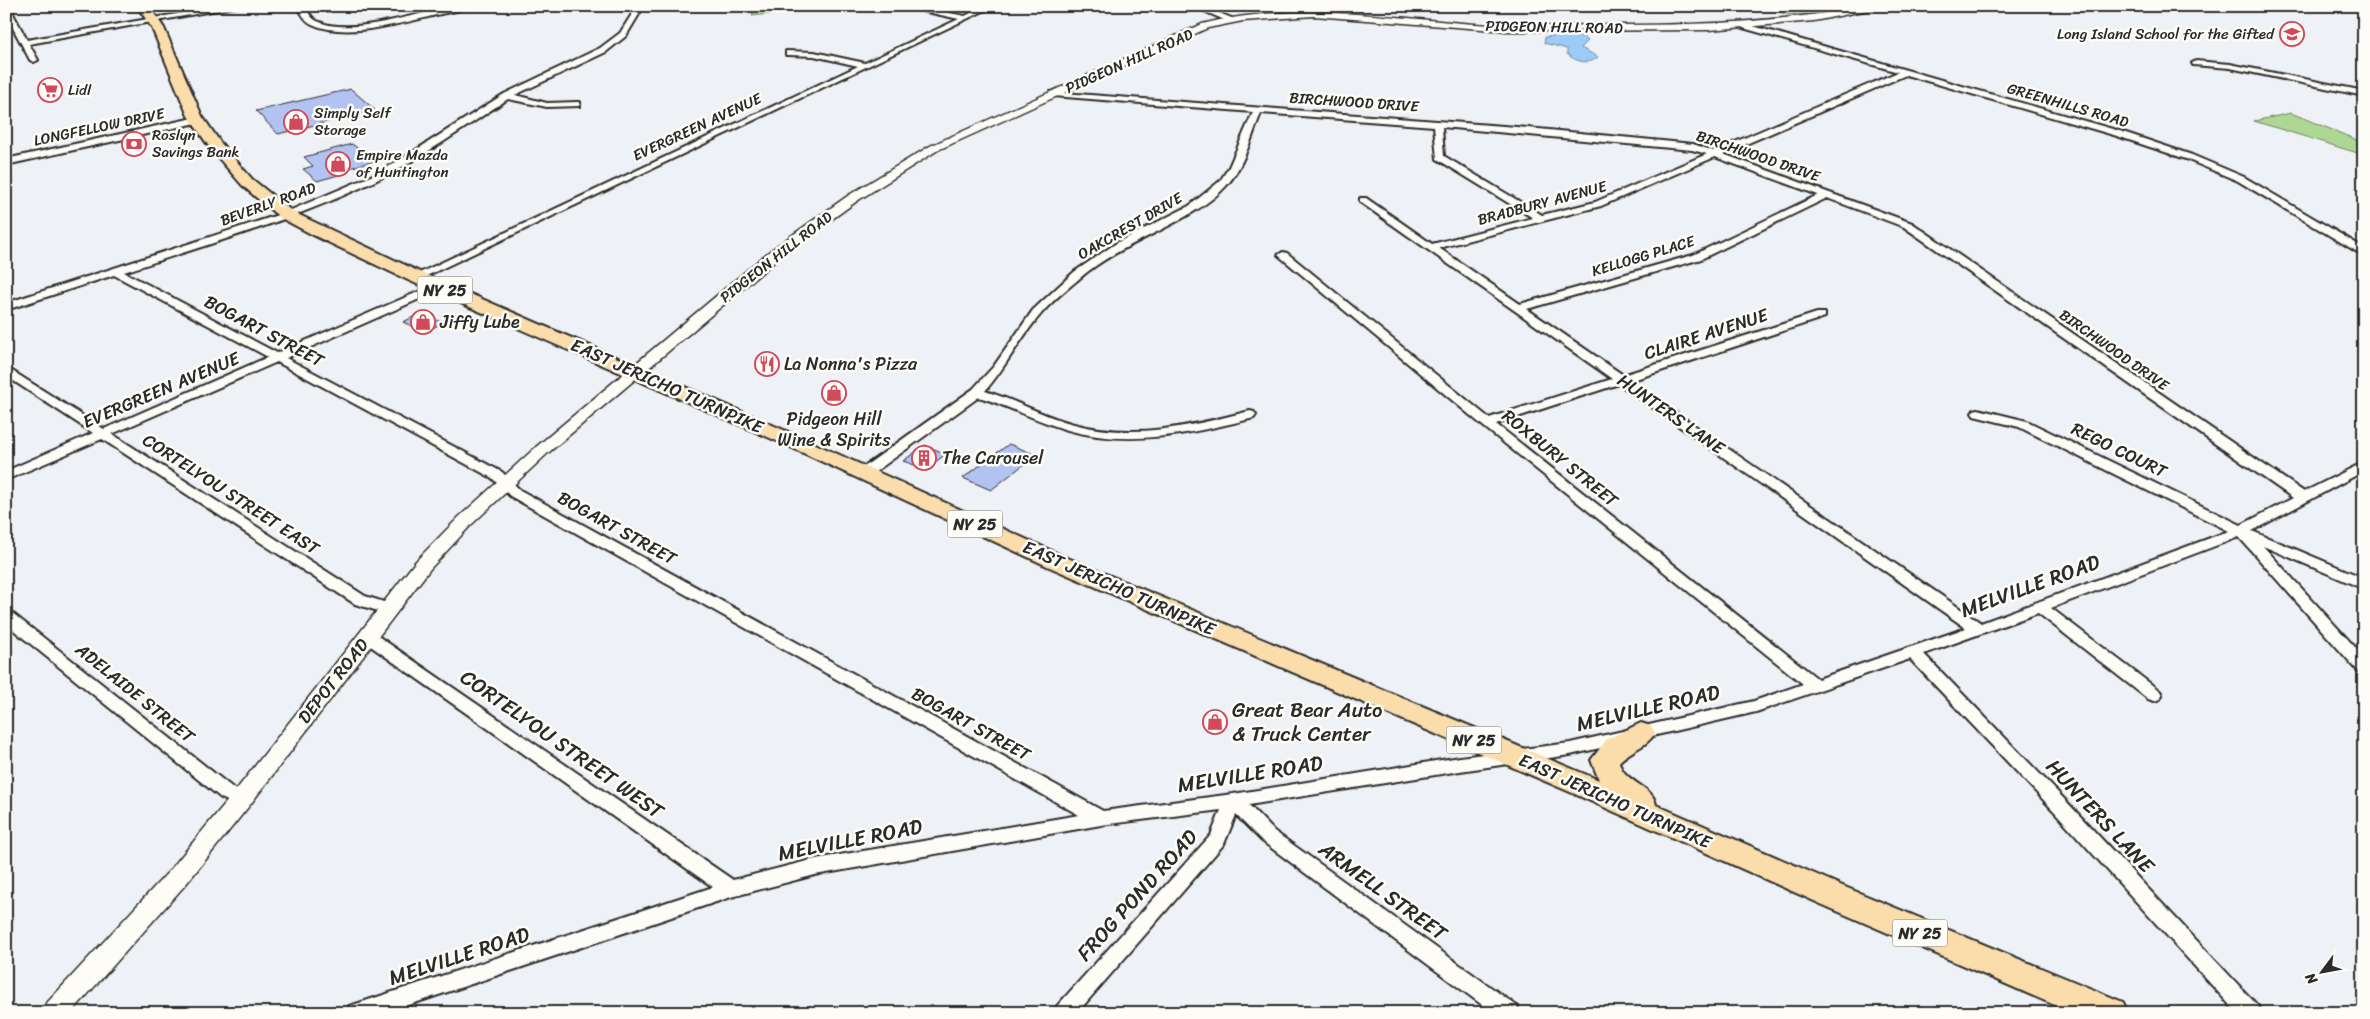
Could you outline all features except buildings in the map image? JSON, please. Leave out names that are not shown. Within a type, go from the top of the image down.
[{"type":"main road","name":"EAST JERICHO TURNPIKE","points":[[143,6],[154,21],[198,120],[215,145],[242,176],[287,215],[344,245],[635,371],[1090,576],[2111,1013]]},
{"type":"main road","points":[[1641,733],[1617,746],[1609,754],[1605,766],[1615,781],[1630,794],[1675,826]]},
{"type":"street","points":[[25,43],[237,6]]},
{"type":"street","points":[[301,6],[309,19],[316,23],[341,26],[380,23],[467,6]]},
{"type":"street","points":[[424,6],[431,13]]},
{"type":"street","name":"BEVERLY ROAD","points":[[6,307],[287,215],[383,173],[507,96],[603,50],[623,34],[641,6]]},
{"type":"street","points":[[902,6],[967,18]]},
{"type":"street","name":"EVERGREEN AVENUE","points":[[416,277],[991,6]]},
{"type":"street","points":[[1195,6],[1230,19]]},
{"type":"street","name":"PIDGEON HILL ROAD","points":[[635,371],[775,254],[853,198],[934,148],[1053,94],[1157,50],[1205,26],[1230,19],[1277,12],[1336,9],[1493,28],[1698,28],[1746,26],[1817,18],[1884,6]]},
{"type":"street","points":[[6,8],[34,60]]},
{"type":"street","name":"GREENHILLS ROAD","points":[[1746,26],[2120,134],[2189,157],[2241,179],[2364,253]]},
{"type":"street","points":[[789,53],[814,54],[865,65]]},
{"type":"street","points":[[2196,63],[2230,66],[2364,94]]},
{"type":"street","name":"BRADBURY AVENUE","points":[[1431,247],[1598,204],[1906,72]]},
{"type":"street","name":"BIRCHWOOD DRIVE","points":[[1053,94],[1438,124],[1693,147],[1715,154],[1908,225],[2304,499]]},
{"type":"street","points":[[507,96],[547,105],[577,104]]},
{"type":"street","name":"OAKCREST DRIVE","points":[[863,474],[976,392],[998,369],[1037,312],[1078,274],[1122,244],[1192,208],[1224,183],[1234,167],[1258,110]]},
{"type":"street","name":"LONGFELLOW DRIVE","points":[[6,162],[198,120]]},
{"type":"street","points":[[1438,124],[1440,157],[1540,218]]},
{"type":"street","name":"KELLOGG PLACE","points":[[1519,308],[1696,257],[1826,195]]},
{"type":"street","name":"HUNTERS LANE","points":[[1363,200],[1979,629]]},
{"type":"street","name":"ROXBURY STREET","points":[[1283,255],[1487,424],[1816,686]]},
{"type":"street","name":"BOGART STREET","points":[[115,271],[497,475],[515,493],[1101,818]]},
{"type":"street","name":"EVERGREEN AVENUE","points":[[6,476],[438,287]]},
{"type":"street","name":"CLAIRE AVENUE","points":[[1487,424],[1821,315]]},
{"type":"street","name":"CORTELYOU STREET EAST","points":[[6,371],[360,600],[388,609]]},
{"type":"street","name":"DEPOT ROAD","points":[[54,1013],[133,929],[241,800],[366,636],[423,566],[506,484],[635,371]]},
{"type":"street","points":[[976,392],[1068,426],[1122,437],[1166,435],[1250,415]]},
{"type":"street","name":"REGO COURT","points":[[1978,413],[2024,424],[2241,531],[2364,584]]},
{"type":"street","name":"MELVILLE ROAD","points":[[356,1013],[731,889],[815,867],[1101,818],[1233,801],[1570,748],[1756,706],[1979,629],[2241,531],[2362,469]]},
{"type":"street","points":[[2241,531],[2364,667]]},
{"type":"street","points":[[2039,606],[2154,696]]},
{"type":"street","name":"ADELAIDE STREET","points":[[6,616],[227,793],[241,800]]},
{"type":"street","name":"CORTELYOU STREET WEST","points":[[366,636],[731,889]]},
{"type":"street","name":"HUNTERS LANE","points":[[1913,652],[2060,806],[2251,1013]]},
{"type":"street","name":"FROG POND ROAD","points":[[1064,1013],[1218,839],[1233,801]]},
{"type":"street","name":"ARMELL STREET","points":[[1233,801],[1268,836],[1510,1013]]},
{"type":"green space","points":[[754,6],[804,6],[792,11],[752,16]]},
{"type":"green space","points":[[1759,6],[1821,6],[1832,10],[1790,15]]},
{"type":"green space","points":[[2291,113],[2364,143],[2364,155],[2254,121]]},
{"type":"water","points":[[1560,35],[1582,36],[1588,41],[1581,48],[1598,57],[1586,62],[1574,59],[1567,54],[1567,49],[1544,43],[1545,37]]},
{"type":"place","name":"Long Island School for the Gifted","points":[[2292,34]]},
{"type":"place","name":"Lidl","points":[[50,90]]},
{"type":"place","name":"Simply Self Storage","points":[[296,122]]},
{"type":"place","name":"Roslyn Savings Bank","points":[[134,144]]},
{"type":"place","name":"Empire Mazda of Huntington","points":[[338,164]]},
{"type":"place","name":"Jiffy Lube","points":[[423,322]]},
{"type":"place","name":"La Nonna's Pizza","points":[[767,364]]},
{"type":"place","name":"Pidgeon Hill Wine & Spirits","points":[[834,393]]},
{"type":"place","name":"The Carousel","points":[[924,458]]},
{"type":"place","name":"Great Bear Auto & Truck Center","points":[[1215,722]]}]
